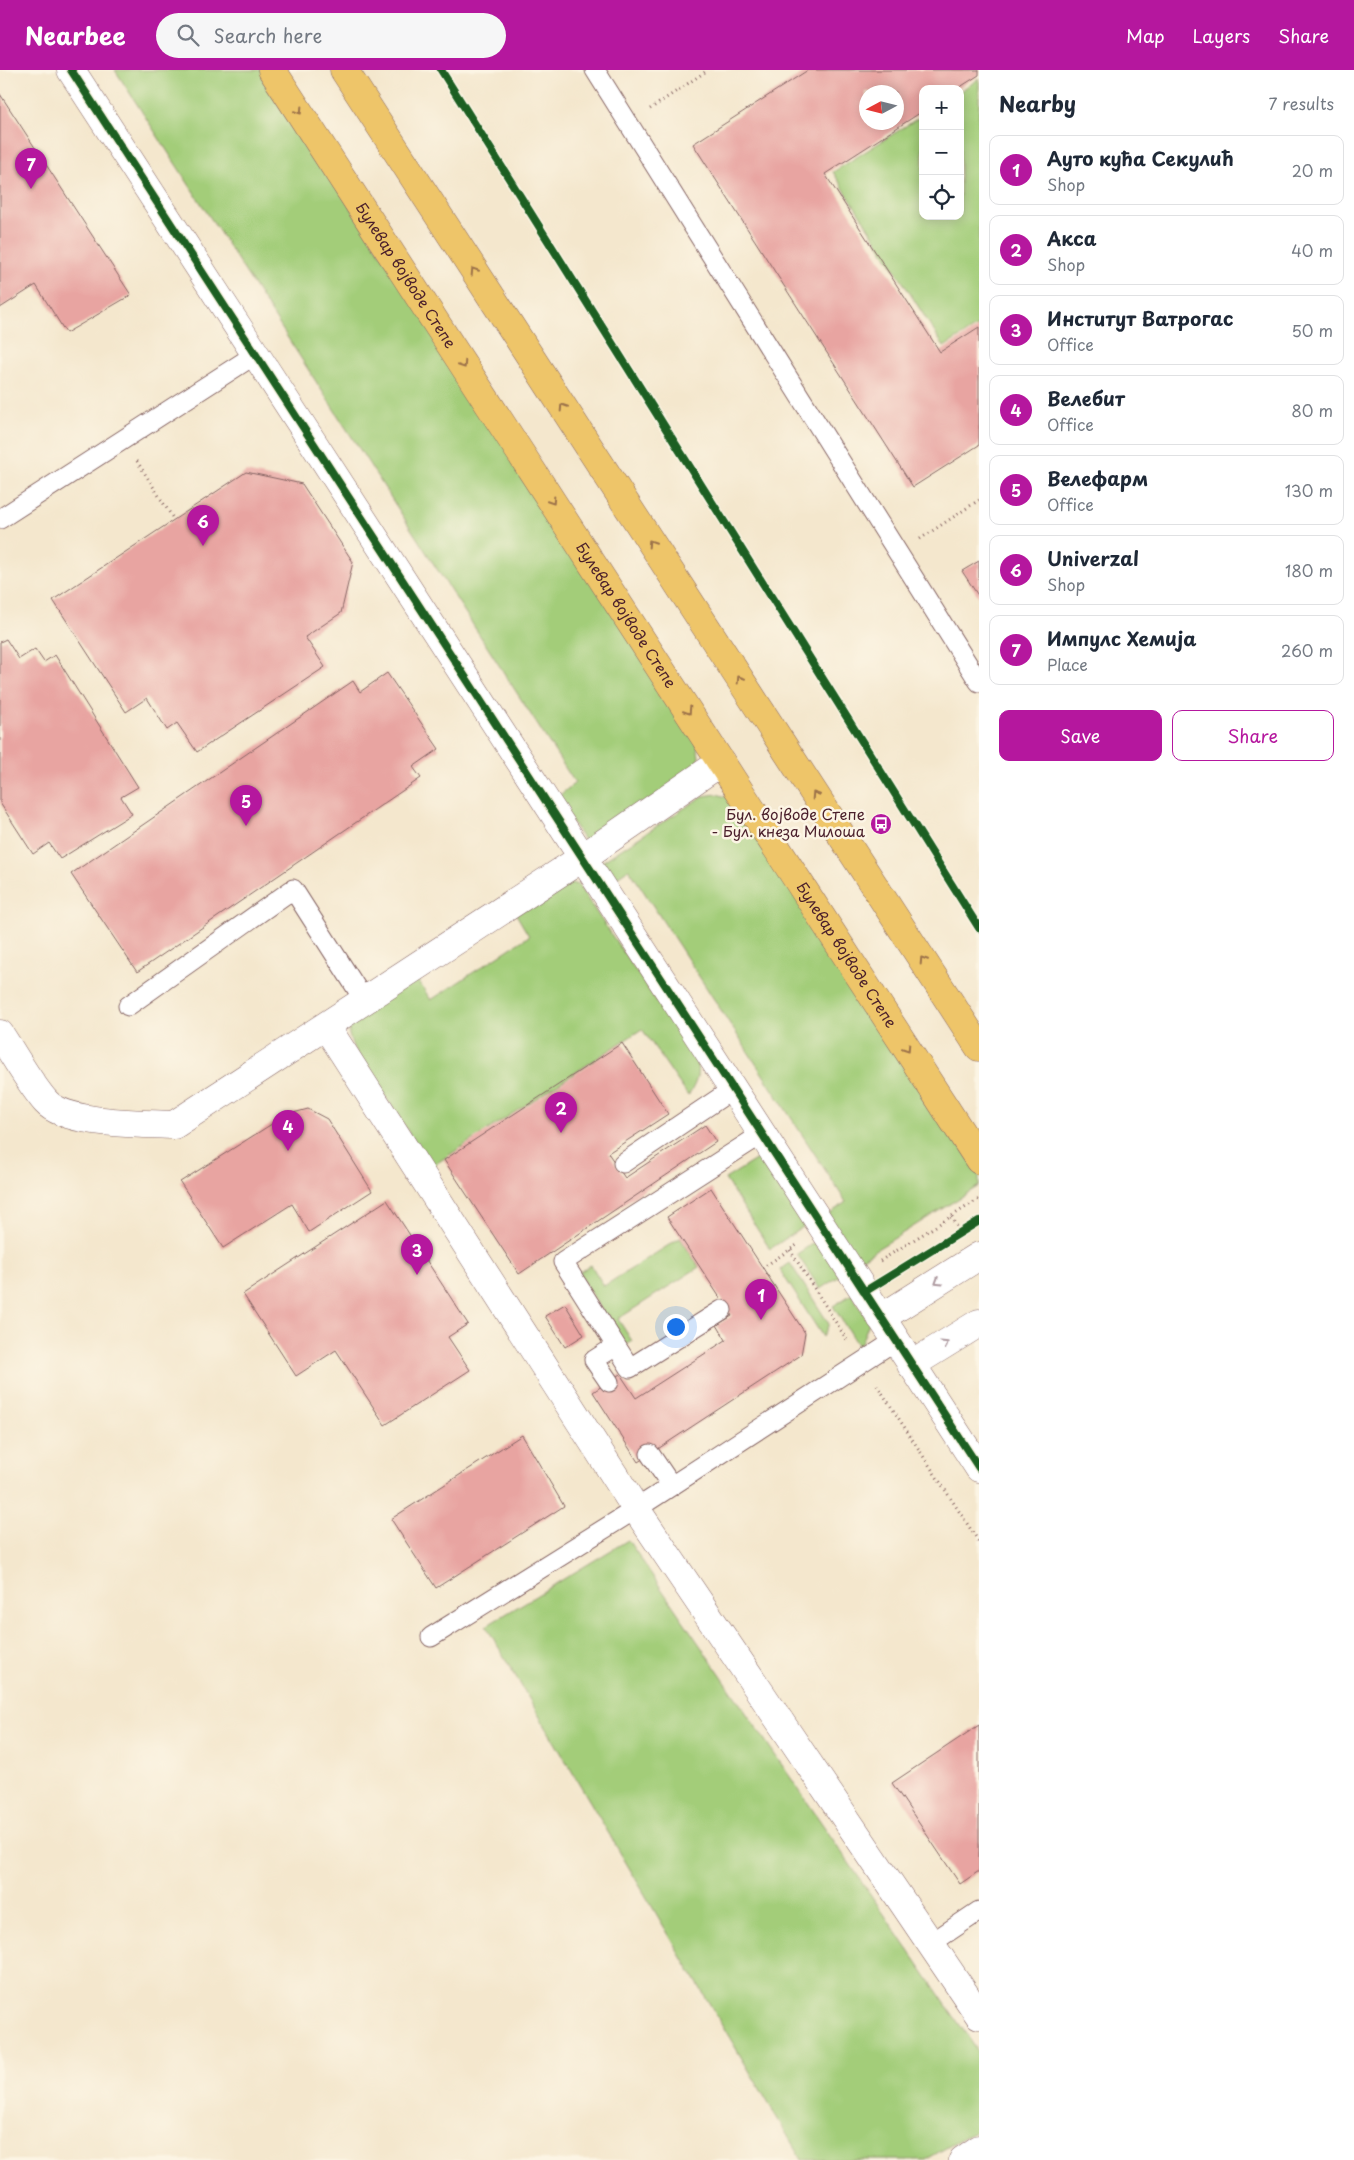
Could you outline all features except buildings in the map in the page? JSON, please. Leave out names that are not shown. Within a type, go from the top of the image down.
[{"type":"main road","name":"Булевар војводе Степе","points":[[272,70],[979,1160]]},
{"type":"main road","points":[[344,70],[979,1047]]},
{"type":"main road","points":[[949,1001],[979,1022]]},
{"type":"street","points":[[72,70],[979,1468]]},
{"type":"street","points":[[0,1034],[47,1103],[64,1112],[72,1116],[97,1120],[174,1125],[582,858],[722,762]]},
{"type":"street","points":[[326,1026],[636,1508],[979,2015]]},
{"type":"street","points":[[881,1318],[979,1256]]},
{"type":"street","points":[[912,1365],[979,1323]]},
{"type":"street","points":[[963,2160],[979,2150]]},
{"type":"lane","points":[[595,70],[979,682]]},
{"type":"lane","points":[[0,519],[256,354]]},
{"type":"lane","points":[[128,1006],[293,889],[364,1000]]},
{"type":"lane","points":[[623,1162],[732,1089]]},
{"type":"lane","points":[[722,1310],[630,1368],[563,1262],[762,1134]]},
{"type":"lane","points":[[431,1637],[636,1508],[896,1340]]},
{"type":"lane","points":[[609,1382],[594,1360],[616,1346]]},
{"type":"lane","points":[[650,1454],[671,1485]]},
{"type":"lane","points":[[930,1944],[979,1911]]},
{"type":"path","points":[[628,123],[708,70]]},
{"type":"path","points":[[123,440],[174,520]]},
{"type":"path","points":[[898,553],[979,500]]},
{"type":"path","points":[[821,1299],[979,1199]]},
{"type":"path","points":[[762,1268],[823,1228]]},
{"type":"path","points":[[953,1237],[967,1229]]},
{"type":"path","points":[[790,1250],[979,1542]]},
{"type":"green space","points":[[115,70],[261,70],[696,738],[699,757],[693,771],[586,843],[556,798],[575,783]]},
{"type":"green space","points":[[979,79],[979,325],[944,347],[833,172],[899,130],[904,130],[904,127],[919,118],[919,220],[964,220],[964,88]]},
{"type":"green space","points":[[717,794],[735,800],[979,1174],[979,1186],[856,1262],[826,1216],[846,1202],[629,869],[608,883],[597,865],[703,796]]},
{"type":"green space","points":[[568,882],[578,885],[696,1060],[697,1074],[693,1087],[688,1096],[642,1029],[431,1167],[353,1047],[349,1035],[349,1026],[414,975],[431,1000],[529,936],[513,909]]},
{"type":"green space","points":[[757,1159],[763,1160],[806,1225],[770,1249],[725,1179]]},
{"type":"green space","points":[[680,1238],[699,1267],[618,1319],[632,1341],[624,1346],[578,1273],[591,1265],[604,1286]]},
{"type":"green space","points":[[818,1240],[840,1276],[820,1289],[797,1254]]},
{"type":"green space","points":[[790,1263],[829,1324],[823,1337],[780,1270]]},
{"type":"green space","points":[[852,1294],[869,1323],[859,1348],[833,1306]]},
{"type":"green space","points":[[628,1540],[979,2053],[979,2129],[925,2160],[802,2160],[486,1626]]},
{"type":"cycle path","points":[[71,70],[979,1468]]},
{"type":"cycle path","points":[[441,70],[979,928]]},
{"type":"cycle path","points":[[864,1292],[979,1221]]},
{"type":"place","name":"Импулс Хемија","points":[[31,189]]},
{"type":"place","name":"Univerzal","points":[[203,546]]},
{"type":"place","name":"Бул. војводе Степе - Бул. кнеза Милоша","points":[[881,824]]},
{"type":"place","name":"Велефарм","points":[[246,826]]},
{"type":"place","name":"Акса","points":[[561,1133]]},
{"type":"place","name":"Велебит","points":[[288,1151]]},
{"type":"place","name":"Институт Ватрогас","points":[[417,1275]]},
{"type":"place","name":"Ауто кућа Секулић","points":[[761,1320]]}]
